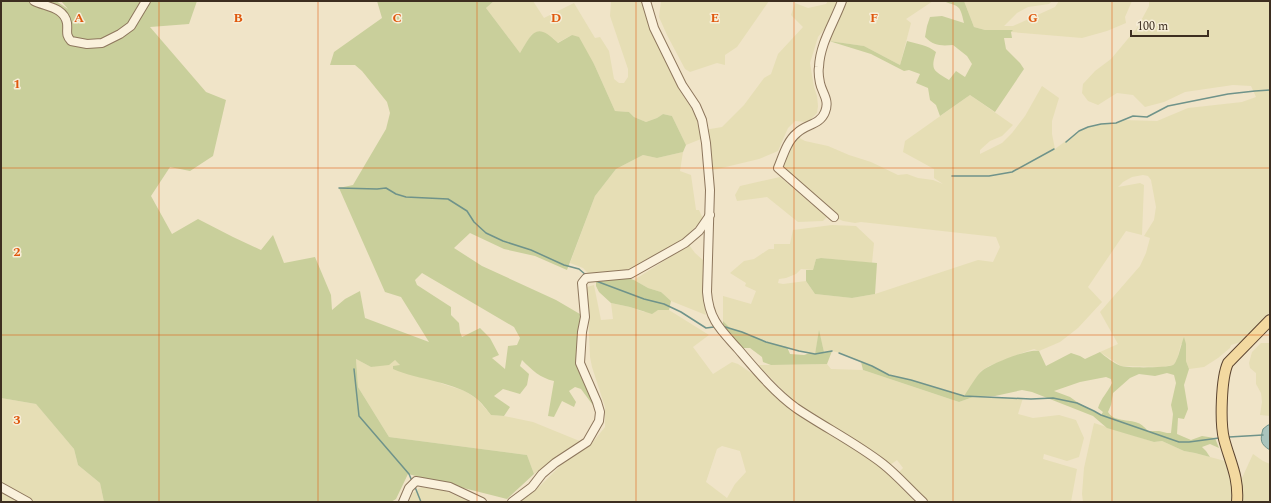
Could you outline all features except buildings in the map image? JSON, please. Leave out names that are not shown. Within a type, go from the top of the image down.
[{"type":"main road","points":[[1236,502],[1238,490],[1236,477],[1223,437],[1222,422],[1224,374],[1228,363],[1270,320]]},
{"type":"street","points":[[34,1],[57,9],[64,15],[67,23],[67,36],[71,41],[87,44],[102,43],[120,34],[131,26],[146,1]]},
{"type":"street","points":[[646,1],[654,28],[682,85],[696,106],[702,120],[709,179],[710,215],[707,292],[708,305],[711,315],[764,380],[795,407],[858,446],[884,465],[922,502]]},
{"type":"street","points":[[834,217],[778,168],[785,149],[798,131],[819,121],[824,116],[827,102],[820,83],[818,68],[822,45],[842,1]]},
{"type":"street","points":[[512,502],[532,487],[542,474],[555,463],[587,442],[600,421],[600,412],[597,402],[580,363],[582,332],[585,317],[582,283],[586,278],[630,274],[686,243],[699,231],[710,215]]},
{"type":"street","points":[[403,502],[409,488],[416,481],[446,486],[482,502]]},
{"type":"street","points":[[1,486],[28,502]]},
{"type":"shaded area","points":[[494,1],[533,1],[544,18],[574,3],[595,38],[600,37],[609,51],[614,79],[619,83],[624,83],[628,77],[628,69],[610,16],[611,2],[642,1],[667,65],[682,94],[692,109],[697,121],[701,139],[686,145],[672,116],[663,114],[646,122],[634,117],[629,112],[615,111],[594,64],[572,35],[557,43],[553,38],[532,34],[520,53],[486,8]]},
{"type":"shaded area","points":[[661,1],[769,1],[737,47],[725,55],[725,65],[717,63],[690,72],[685,69],[659,17]]},
{"type":"shaded area","points":[[828,1],[837,1],[826,27],[818,37],[810,63],[817,96],[817,113],[806,122],[795,121],[788,128],[778,151],[759,159],[709,171],[704,130],[722,127],[744,105],[764,78],[771,74],[778,54],[803,27],[791,15],[795,3],[808,8],[826,4]]},
{"type":"shaded area","points":[[844,1],[933,1],[906,19],[911,23],[900,65],[864,46],[829,41]]},
{"type":"shaded area","points":[[964,1],[1052,1],[1049,4],[1028,7],[1017,13],[1004,26],[1013,26],[1055,7],[1059,1],[1132,1],[1125,17],[1126,23],[1107,31],[1082,38],[1011,32],[1012,30],[985,30],[974,27]]},
{"type":"shaded area","points":[[1149,1],[1270,1],[1270,312],[1241,342],[1231,345],[1230,348],[1218,358],[1204,367],[1189,369],[1186,361],[1186,344],[1181,344],[1177,360],[1173,365],[1163,367],[1121,366],[1100,352],[1118,344],[1100,312],[1140,266],[1146,253],[1150,238],[1144,236],[1154,220],[1156,207],[1151,180],[1148,176],[1143,175],[1132,177],[1118,187],[1140,183],[1144,185],[1142,235],[1126,231],[1088,287],[1102,302],[1078,328],[1060,342],[1039,351],[1034,349],[1025,352],[989,366],[981,371],[964,396],[889,375],[872,366],[840,353],[832,351],[824,352],[819,332],[815,354],[760,340],[730,328],[723,321],[723,296],[751,304],[756,291],[745,286],[746,283],[730,273],[744,261],[754,259],[769,249],[774,249],[774,244],[790,244],[793,230],[832,225],[856,226],[874,243],[872,263],[821,258],[816,259],[813,270],[801,269],[796,274],[779,279],[778,283],[783,284],[806,281],[815,294],[852,298],[875,294],[978,260],[993,262],[1000,247],[996,237],[861,222],[855,223],[843,221],[834,217],[778,168],[794,135],[805,141],[828,146],[871,162],[898,175],[907,174],[943,184],[934,178],[934,169],[903,152],[905,141],[970,95],[1013,125],[1002,136],[990,141],[980,150],[980,154],[1002,143],[1012,133],[1025,116],[1042,86],[1059,98],[1052,121],[1052,134],[1055,149],[1079,131],[1088,127],[1116,123],[1123,120],[1157,121],[1188,108],[1242,102],[1256,97],[1251,86],[1233,85],[1185,92],[1164,102],[1145,107],[1133,95],[1117,93],[1098,105],[1088,101],[1082,93],[1083,84],[1095,71],[1111,59],[1137,28],[1149,6]]},
{"type":"shaded area","points":[[683,152],[680,171],[691,175],[696,210],[699,210],[703,219],[684,239],[630,269],[610,273],[588,273],[583,268],[570,263],[595,196],[616,169],[643,155],[657,158]]},
{"type":"shaded area","points":[[780,177],[827,217],[823,221],[798,222],[767,197],[737,201],[735,195],[740,186]]},
{"type":"shaded area","points":[[689,245],[704,261],[703,298],[706,315],[671,301],[661,292],[648,288],[634,280]]},
{"type":"shaded area","points":[[594,285],[601,320],[613,319],[611,303],[644,312],[669,310],[709,335],[693,347],[713,374],[732,362],[738,364],[753,374],[810,422],[879,465],[915,502],[519,502],[540,486],[562,464],[592,443],[605,427],[605,407],[590,357],[587,287]],"holes":[[[722,446],[740,451],[746,472],[735,484],[727,498],[706,482],[717,449]]]},
{"type":"shaded area","points":[[1261,343],[1270,343],[1270,416],[1260,415],[1262,402],[1261,393],[1256,384],[1256,373],[1250,368],[1249,363],[1252,352]]},
{"type":"shaded area","points":[[356,359],[371,367],[395,360],[400,365],[443,384],[465,391],[477,399],[491,415],[533,422],[582,442],[534,474],[527,455],[389,437],[358,387]]},
{"type":"shaded area","points":[[827,364],[831,369],[863,370],[959,402],[973,397],[1023,398],[1018,414],[1033,418],[1059,415],[1076,420],[1084,438],[1079,457],[1067,461],[1044,454],[1043,459],[1077,469],[1071,502],[929,502],[898,473],[903,468],[897,460],[890,465],[875,452],[803,409],[794,402],[758,365]]},
{"type":"shaded area","points":[[1,398],[36,404],[74,449],[78,465],[100,483],[104,502],[1,502]]},
{"type":"shaded area","points":[[1094,423],[1154,442],[1162,441],[1184,451],[1225,461],[1233,491],[1233,502],[1083,502],[1082,494],[1084,468]]},
{"type":"shaded area","points":[[1253,454],[1270,464],[1270,502],[1240,502],[1242,478]]},
{"type":"shaded area","points":[[421,487],[443,490],[471,502],[408,502],[413,493]]},
{"type":"green space","points":[[1,1],[56,1],[68,9],[61,1],[197,1],[189,24],[150,27],[206,92],[226,100],[213,156],[190,171],[170,167],[151,196],[172,234],[198,219],[261,250],[273,235],[284,263],[315,257],[331,295],[332,310],[345,299],[360,291],[365,318],[429,342],[401,297],[385,292],[339,188],[353,185],[386,129],[390,113],[387,102],[362,71],[355,65],[330,65],[334,52],[382,18],[377,1],[494,1],[486,8],[520,53],[531,35],[535,32],[544,32],[558,43],[572,35],[579,37],[594,64],[615,111],[629,112],[634,117],[646,122],[663,114],[672,116],[686,145],[683,152],[657,158],[643,155],[616,169],[595,196],[567,270],[535,256],[504,249],[470,233],[454,248],[482,266],[556,300],[585,317],[580,363],[595,408],[581,389],[575,387],[569,391],[576,402],[574,407],[562,401],[554,417],[548,416],[554,381],[540,376],[522,360],[520,366],[529,374],[527,385],[520,394],[503,389],[494,396],[510,407],[504,416],[491,415],[477,399],[469,393],[448,385],[393,369],[393,366],[400,365],[395,360],[389,365],[371,367],[356,359],[358,387],[389,437],[527,455],[534,474],[507,499],[408,474],[396,499],[391,502],[104,502],[100,483],[78,465],[74,449],[36,404],[1,398]],"holes":[[[422,273],[514,327],[520,338],[517,345],[508,346],[505,369],[492,358],[499,355],[490,338],[480,328],[462,337],[459,323],[451,315],[451,307],[417,285],[415,280]]]},
{"type":"green space","points":[[943,1],[964,1],[974,27],[985,30],[1013,30],[1011,32],[1012,38],[1004,38],[1006,49],[1024,69],[995,112],[970,95],[940,116],[936,105],[930,100],[928,88],[916,83],[920,74],[909,70],[904,71],[871,54],[829,41],[864,46],[900,65],[907,41],[930,48],[936,52],[933,63],[934,67],[937,72],[949,80],[956,71],[965,77],[972,64],[967,56],[953,45],[938,45],[925,37],[930,17],[942,16],[964,23],[960,9]]},
{"type":"green space","points":[[821,258],[877,263],[875,294],[852,298],[815,294],[806,281],[806,270],[813,270],[816,259]]},
{"type":"green space","points":[[622,276],[634,280],[648,288],[661,292],[671,301],[669,310],[658,310],[652,314],[611,303],[599,292],[596,286],[596,280]]},
{"type":"green space","points":[[723,321],[730,328],[766,342],[787,347],[790,354],[815,354],[819,330],[824,352],[832,351],[827,364],[771,365],[763,362],[762,357],[750,348],[741,348],[723,325]]},
{"type":"green space","points":[[1184,337],[1186,344],[1186,361],[1189,369],[1184,385],[1188,409],[1184,419],[1178,418],[1177,434],[1191,440],[1202,436],[1215,438],[1219,448],[1210,444],[1202,447],[1210,457],[1184,451],[1162,441],[1154,442],[1107,428],[1093,416],[1032,392],[1022,390],[995,396],[973,397],[959,402],[863,370],[861,362],[889,375],[964,396],[983,370],[1019,354],[1039,351],[1046,366],[1071,353],[1085,359],[1100,352],[1112,362],[1124,367],[1163,367],[1173,365],[1175,363]],"holes":[[[1167,373],[1174,375],[1176,383],[1171,405],[1173,414],[1171,433],[1148,431],[1139,424],[1117,419],[1108,412],[1113,393],[1130,378],[1139,374],[1155,376]],[[1106,377],[1111,379],[1112,383],[1098,408],[1103,412],[1101,415],[1070,397],[1054,391],[1080,382]]]},
{"type":"water","points":[[1270,425],[1270,450],[1264,446],[1261,439],[1263,429]]},
{"type":"waterway","points":[[1066,142],[1079,131],[1088,127],[1116,123],[1133,116],[1147,117],[1168,106],[1228,94],[1270,90]]},
{"type":"waterway","points":[[952,176],[989,176],[1012,172],[1054,149]]},
{"type":"waterway","points":[[339,188],[386,188],[396,194],[406,197],[448,199],[467,211],[474,222],[486,233],[503,241],[531,250],[564,265],[579,269],[586,275]]},
{"type":"waterway","points":[[596,281],[644,299],[664,304],[681,312],[706,328],[714,327]]},
{"type":"waterway","points":[[722,326],[766,342],[799,351],[815,354],[832,351]]},
{"type":"waterway","points":[[839,353],[872,366],[889,375],[964,396],[1031,399],[1053,398],[1077,403],[1101,415],[1179,442],[1219,438]]},
{"type":"waterway","points":[[354,369],[359,416],[409,474],[412,481]]},
{"type":"waterway","points":[[1229,437],[1263,435]]},
{"type":"waterway","points":[[415,487],[421,502]]}]
